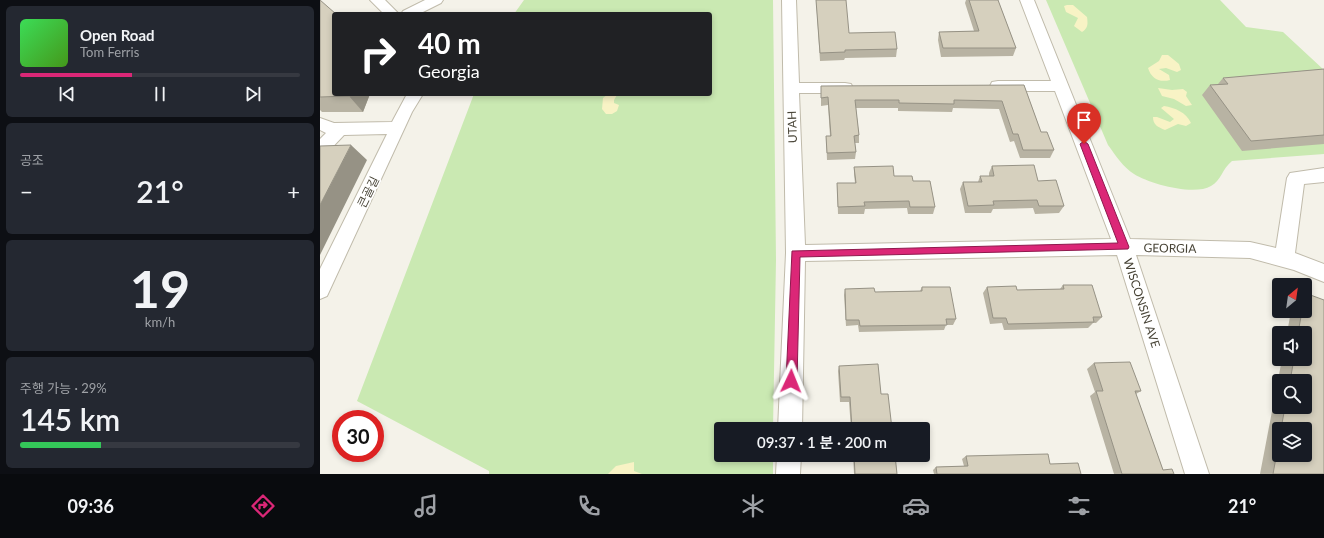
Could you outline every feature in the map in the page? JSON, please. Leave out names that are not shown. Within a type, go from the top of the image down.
[{"type":"street","points":[[377,0],[390,12]]},
{"type":"street","points":[[412,12],[436,0]]},
{"type":"street","name":"UTAH","points":[[789,0],[796,253],[790,422]]},
{"type":"street","name":"WISCONSIN AVE","points":[[1027,0],[1124,247],[1197,474]]},
{"type":"street","points":[[982,87],[1061,86]]},
{"type":"street","points":[[791,88],[862,88]]},
{"type":"street","name":"큰골길","points":[[320,290],[397,128],[414,96]]},
{"type":"street","points":[[320,124],[333,129],[397,128]]},
{"type":"street","points":[[320,149],[340,129]]},
{"type":"street","points":[[1284,259],[1296,178],[1324,175]]},
{"type":"street","name":"GEORGIA","points":[[796,253],[1124,247],[1250,250],[1284,259],[1324,273]]},
{"type":"street","points":[[788,474],[789,462]]},
{"type":"green space","points":[[524,0],[773,0],[776,260],[773,422],[714,422],[714,462],[773,462],[773,474],[489,474],[489,471],[384,415],[384,410],[374,410],[357,401],[473,96],[712,96],[712,12],[515,12]]},
{"type":"green space","points":[[1046,0],[1220,0],[1246,27],[1283,32],[1324,70],[1324,154],[1232,161],[1214,184],[1203,189],[1194,190],[1172,188],[1141,178],[1123,165],[1108,145]]},
{"type":"sand","points":[[1073,5],[1087,17],[1087,26],[1082,32],[1074,26],[1078,18],[1066,12],[1064,6]]},
{"type":"sand","points":[[1162,55],[1168,55],[1179,64],[1181,70],[1177,72],[1166,68],[1159,69],[1169,75],[1170,80],[1166,81],[1153,77],[1148,68],[1159,61]]},
{"type":"sand","points":[[1158,88],[1172,90],[1183,89],[1187,92],[1186,96],[1192,105],[1186,106],[1174,99],[1162,96]]},
{"type":"sand","points":[[606,96],[616,96],[614,103],[619,105],[617,111],[612,114],[606,114],[602,109],[603,98]]},
{"type":"sand","points":[[1164,106],[1180,111],[1189,119],[1191,123],[1186,126],[1178,124],[1165,130],[1158,127],[1154,122],[1153,117],[1170,122],[1174,119],[1161,108]]},
{"type":"sand","points":[[634,462],[634,471],[642,474],[608,474],[616,466]]},
{"type":"building","points":[[320,0],[334,12],[332,12],[332,96],[349,96],[320,97]]},
{"type":"building","points":[[816,0],[846,0],[849,33],[895,32],[897,49],[845,50],[845,52],[820,53]]},
{"type":"building","points":[[969,0],[998,0],[1016,48],[943,48],[939,32],[979,31]]},
{"type":"building","points":[[1324,69],[1324,135],[1251,141],[1210,85],[1228,84],[1223,78]]},
{"type":"building","points":[[1024,85],[1041,132],[1047,132],[1054,150],[1023,150],[1018,134],[1013,134],[1002,101],[954,100],[954,104],[899,103],[899,100],[855,100],[859,135],[854,136],[856,152],[827,153],[826,136],[831,136],[828,97],[821,98],[821,86]]},
{"type":"building","points":[[351,145],[320,205],[320,146]]},
{"type":"building","points":[[1034,165],[1038,181],[1056,180],[1064,206],[1039,206],[1037,200],[993,201],[994,205],[968,206],[963,182],[982,182],[980,176],[994,176],[992,166]]},
{"type":"building","points":[[893,166],[894,176],[912,176],[913,181],[930,181],[935,207],[910,207],[909,201],[864,202],[865,206],[838,207],[837,183],[856,183],[854,167]]},
{"type":"building","points":[[1063,285],[1092,285],[1102,317],[1093,317],[1094,322],[1008,324],[1006,318],[993,318],[987,287],[1016,286],[1017,290],[1064,289]]},
{"type":"building","points":[[922,287],[950,287],[956,319],[946,319],[947,325],[860,326],[859,320],[846,320],[845,289],[874,288],[875,292],[922,291]]},
{"type":"building","points":[[1312,296],[1324,300],[1324,474],[1273,474],[1275,462],[1312,462],[1312,422],[1282,422],[1284,414],[1312,414],[1312,374],[1291,374],[1293,366],[1312,366],[1312,326],[1299,326],[1301,318],[1312,318]]},
{"type":"building","points":[[1130,362],[1141,391],[1135,391],[1163,470],[1172,469],[1174,474],[1122,474],[1096,391],[1103,391],[1094,363]]},
{"type":"building","points":[[878,364],[881,394],[888,394],[891,422],[852,422],[850,397],[841,397],[839,366]]},
{"type":"building","points":[[1048,454],[1050,464],[1078,463],[1081,474],[937,474],[936,467],[968,466],[966,456]]},
{"type":"building","points":[[854,462],[896,462],[897,474],[855,474]]},
{"type":"route","points":[[791,381],[796,253],[1124,247],[1084,144]]}]
